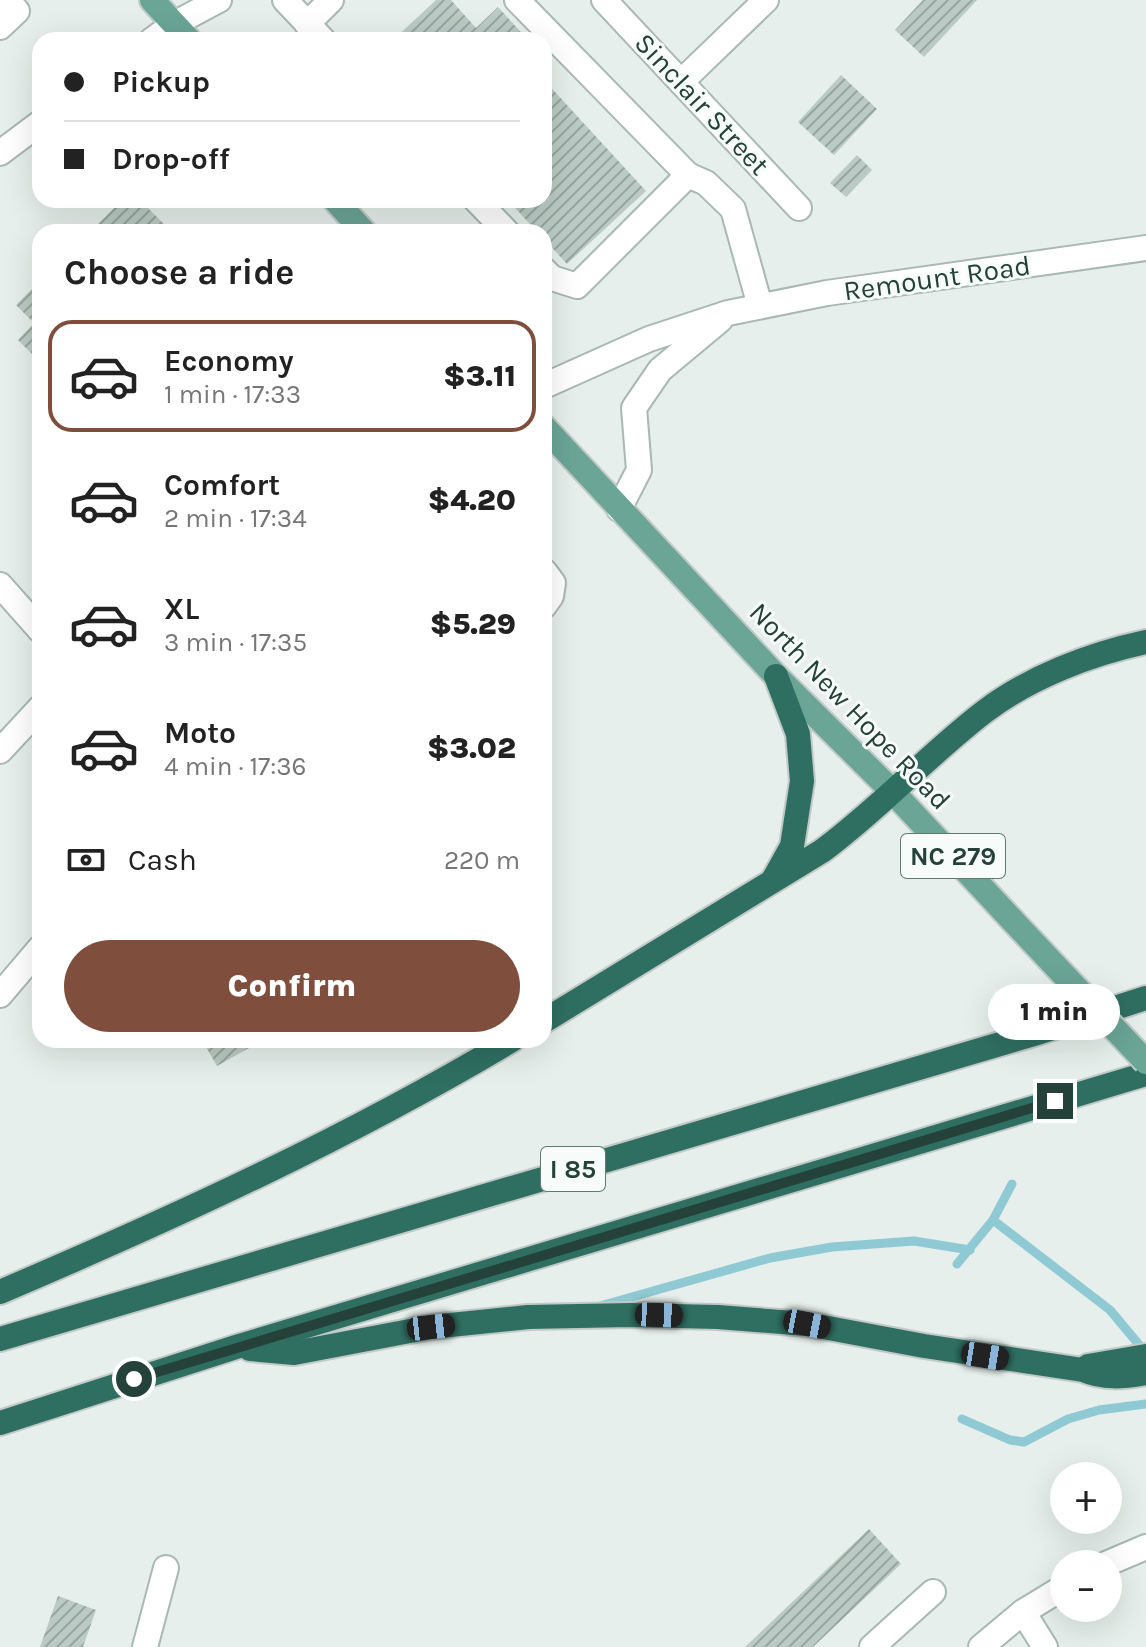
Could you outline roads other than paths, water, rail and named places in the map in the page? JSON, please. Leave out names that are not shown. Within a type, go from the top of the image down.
[{"type":"highway","points":[[552,1016],[822,851],[859,824],[892,791],[986,711],[1068,666],[1112,649],[1146,642]]},
{"type":"highway","points":[[771,883],[792,846],[802,781],[798,734],[776,676]]},
{"type":"highway","name":"I 85","points":[[0,1339],[1034,1034],[1146,998]]},
{"type":"highway","points":[[0,1292],[159,1225],[264,1175],[376,1118],[498,1048]]},
{"type":"highway","points":[[0,1423],[236,1347],[1146,1074]]},
{"type":"highway","points":[[236,1347],[294,1353],[431,1327],[500,1320],[659,1315],[807,1324],[924,1346],[1083,1370],[1099,1376],[1146,1373]]},
{"type":"highway","points":[[1083,1370],[1090,1364],[1146,1356]]},
{"type":"main road","points":[[152,0],[181,32]]},
{"type":"main road","points":[[342,208],[357,224]]},
{"type":"main road","name":"North New Hope Road","points":[[552,436],[776,676],[892,791],[1146,1062]]},
{"type":"street","points":[[0,27],[17,11],[7,0]]},
{"type":"street","points":[[181,32],[219,0]]},
{"type":"street","points":[[285,0],[315,32],[331,0]]},
{"type":"street","points":[[517,0],[548,32]]},
{"type":"street","name":"Sinclair Street","points":[[604,0],[799,208]]},
{"type":"street","points":[[681,82],[766,0]]},
{"type":"street","points":[[552,36],[688,175],[706,183],[733,209],[760,306]]},
{"type":"street","points":[[0,153],[32,129]]},
{"type":"street","points":[[552,278],[577,286],[688,175]]},
{"type":"street","points":[[484,208],[499,224]]},
{"type":"street","name":"Remount Road","points":[[552,382],[649,339],[728,313],[827,293],[1146,248]]},
{"type":"street","name":"Remount Road","points":[[619,509],[639,470],[634,408],[660,370],[728,313]]},
{"type":"street","points":[[0,585],[32,621]]},
{"type":"street","points":[[0,751],[32,717]]},
{"type":"street","points":[[0,995],[32,957]]},
{"type":"street","points":[[1122,1557],[1146,1547]]},
{"type":"street","points":[[145,1647],[166,1568]]},
{"type":"street","points":[[872,1647],[933,1592]]},
{"type":"street","points":[[981,1647],[1023,1612],[1050,1596]]},
{"type":"street","points":[[1023,1612],[1045,1647]]},
{"type":"waterway","points":[[957,1264],[993,1220],[1012,1184]]},
{"type":"waterway","points":[[993,1220],[1110,1310],[1146,1353]]},
{"type":"waterway","points":[[600,1306],[770,1258],[832,1247],[914,1241],[970,1250]]},
{"type":"waterway","points":[[962,1419],[1010,1440],[1024,1442],[1068,1419],[1099,1410],[1146,1404]]}]
